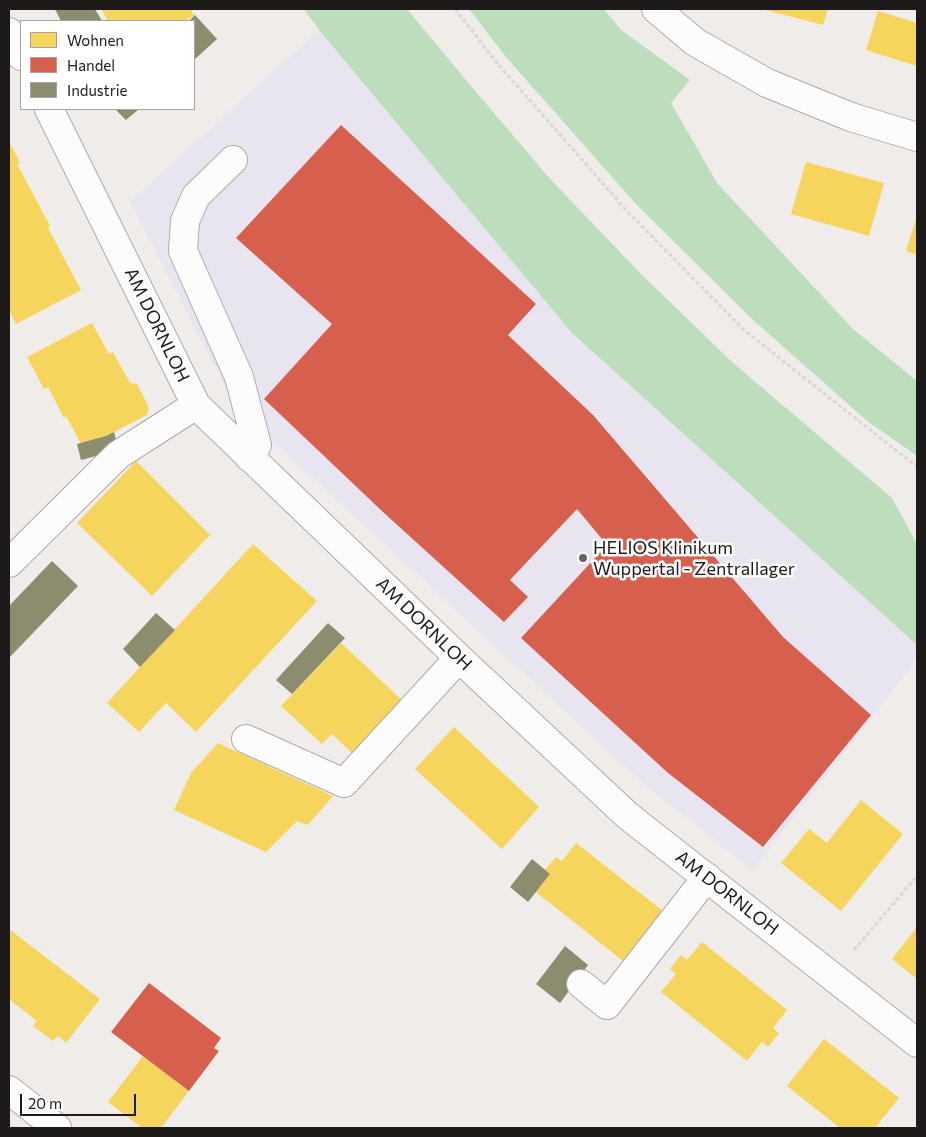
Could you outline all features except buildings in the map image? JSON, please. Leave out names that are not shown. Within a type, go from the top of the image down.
[{"type":"street","points":[[656,9],[695,42],[767,82],[851,117],[917,137]]},
{"type":"street","points":[[9,32],[20,54]]},
{"type":"street","name":"AM DORNLOH","points":[[49,110],[196,405],[459,658],[628,816],[917,1042]]},
{"type":"street","points":[[233,160],[196,196],[185,221],[183,251],[239,377],[257,445],[249,457]]},
{"type":"street","points":[[9,563],[118,455],[196,405]]},
{"type":"street","points":[[246,739],[344,783],[459,658]]},
{"type":"street","points":[[581,984],[607,1005],[707,877]]},
{"type":"street","points":[[9,1090],[57,1128]]},
{"type":"path","points":[[455,9],[497,63],[627,211],[743,329],[917,467]]},
{"type":"path","points":[[833,975],[917,876]]},
{"type":"shaded area","points":[[319,30],[572,333],[917,645],[917,659],[753,870],[645,785],[235,406],[130,202]]},
{"type":"green space","points":[[304,9],[407,9],[551,180],[641,274],[733,363],[892,498],[917,544],[917,645],[572,333],[319,30]]},
{"type":"green space","points":[[469,9],[604,9],[621,30],[690,80],[671,103],[717,183],[853,329],[917,381],[917,456],[867,421],[752,319],[635,203],[506,57]]},
{"type":"place","name":"HELIOS Klinikum Wuppertal - Zentrallager","points":[[583,558]]}]
